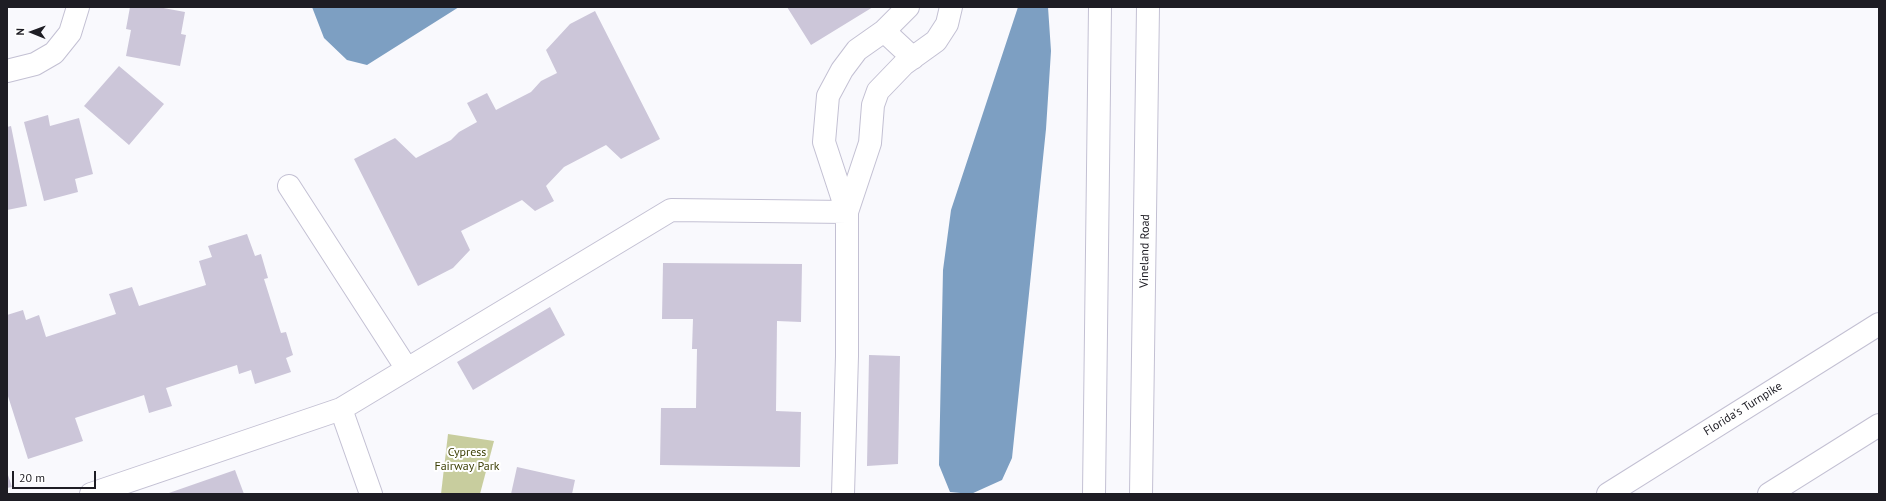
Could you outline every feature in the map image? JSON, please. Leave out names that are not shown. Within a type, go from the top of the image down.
[{"type":"main road","points":[[7,71],[35,64],[54,53],[70,33],[78,7]]},
{"type":"main road","points":[[843,494],[847,356],[847,212],[824,142],[828,96],[842,70],[857,50],[884,31],[908,7]]},
{"type":"main road","points":[[847,212],[870,143],[873,105],[878,91],[904,64],[936,41],[946,24],[951,7]]},
{"type":"main road","points":[[1094,494],[1100,7]]},
{"type":"main road","name":"Vineland Road","points":[[1141,494],[1148,7]]},
{"type":"main road","points":[[884,31],[913,58]]},
{"type":"main road","points":[[289,186],[408,369]]},
{"type":"main road","points":[[92,494],[341,409],[671,210],[847,212]]},
{"type":"main road","name":"Florida's Turnpike","points":[[1608,494],[1879,324]]},
{"type":"main road","points":[[341,409],[371,494]]},
{"type":"main road","points":[[1769,494],[1879,425]]},
{"type":"green space","name":"Cypress Fairway Park","points":[[448,434],[494,441],[480,494],[441,494]]},
{"type":"water","points":[[312,7],[459,7],[367,65],[347,60],[324,38]]},
{"type":"water","points":[[1018,7],[1048,7],[1051,51],[1046,129],[1012,458],[1002,480],[971,494],[950,492],[939,465],[943,270],[951,210]]},
{"type":"building","points":[[130,7],[158,7],[185,12],[181,34],[186,35],[180,66],[126,56],[131,30],[126,29]]},
{"type":"building","points":[[787,7],[873,7],[811,45]]},
{"type":"building","points":[[595,11],[660,139],[621,159],[606,145],[564,167],[546,186],[554,201],[535,211],[522,200],[461,231],[470,250],[453,268],[418,286],[354,159],[395,138],[416,158],[451,140],[459,132],[477,122],[467,103],[487,93],[496,110],[531,92],[541,81],[557,73],[546,50],[570,24]]},
{"type":"building","points":[[119,66],[164,104],[129,145],[84,106]]},
{"type":"building","points":[[48,115],[50,126],[79,118],[93,174],[75,179],[78,192],[44,201],[24,122]]},
{"type":"building","points":[[11,126],[27,206],[7,210],[7,127]]},
{"type":"building","points":[[247,234],[255,256],[261,254],[268,278],[264,279],[281,333],[286,332],[293,355],[286,358],[291,372],[255,384],[251,370],[239,374],[237,365],[166,388],[172,406],[149,413],[144,395],[75,418],[83,441],[28,459],[7,393],[7,315],[23,310],[26,320],[39,315],[46,337],[116,314],[109,294],[132,287],[139,306],[206,285],[199,261],[212,257],[208,246]]},
{"type":"building","points":[[663,263],[802,264],[801,322],[777,321],[776,411],[801,412],[800,467],[660,465],[661,408],[696,408],[697,349],[692,349],[693,319],[662,319]]},
{"type":"building","points":[[550,307],[565,335],[473,390],[457,362]]},
{"type":"building","points":[[869,355],[900,356],[898,464],[867,466]]},
{"type":"building","points":[[517,467],[575,480],[572,494],[511,494]]},
{"type":"building","points":[[235,470],[244,494],[166,494]]},
{"type":"building","points":[[7,472],[12,487],[7,488]]}]
